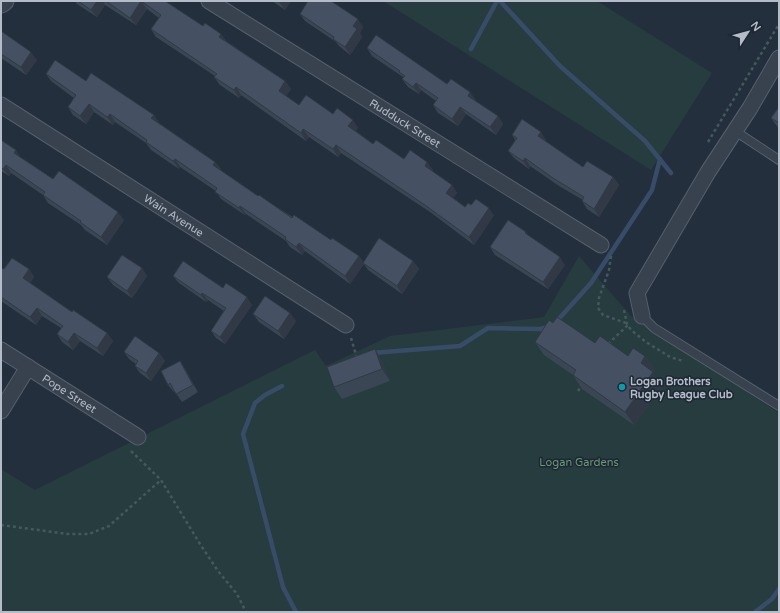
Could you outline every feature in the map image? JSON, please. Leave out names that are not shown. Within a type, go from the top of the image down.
[{"type":"street","name":"Rudduck Street","points":[[209,1],[601,245]]},
{"type":"street","points":[[642,316],[636,293],[708,172],[735,131],[779,58]]},
{"type":"street","name":"Wain Avenue","points":[[1,105],[346,325]]},
{"type":"street","name":"Pope Street","points":[[1,350],[133,433]]},
{"type":"street","points":[[1,412],[28,367]]},
{"type":"lane","points":[[735,131],[779,160]]},
{"type":"lane","points":[[642,316],[654,328],[779,406]]},
{"type":"path","points":[[707,145],[779,24]]},
{"type":"path","points":[[609,270],[599,298],[598,308],[603,315],[627,324]]},
{"type":"path","points":[[623,308],[627,324],[631,330],[646,342],[670,357],[682,360],[688,364]]},
{"type":"path","points":[[604,347],[627,324]]},
{"type":"path","points":[[355,352],[358,359]]},
{"type":"path","points":[[578,391],[586,379]]},
{"type":"path","points":[[133,433],[121,442],[161,480],[203,550],[237,594],[246,612]]},
{"type":"path","points":[[1,526],[68,534],[89,534],[109,526],[161,480]]},
{"type":"green space","points":[[383,1],[597,1],[712,73],[651,170]]},
{"type":"green space","name":"Logan Gardens","points":[[579,256],[631,316],[779,413],[779,612],[1,612],[1,469],[35,490],[315,350],[326,366],[390,336],[544,317]]},
{"type":"building","points":[[78,1],[97,1],[91,10]]},
{"type":"building","points":[[106,1],[141,1],[130,18]]},
{"type":"building","points":[[141,1],[165,1],[203,26],[205,23],[221,34],[219,37],[285,81],[279,91],[299,105],[306,95],[333,114],[337,108],[353,120],[348,126],[373,144],[376,140],[404,159],[410,150],[427,162],[425,166],[452,185],[446,193],[465,207],[468,203],[471,205],[476,199],[489,208],[469,237],[425,205],[336,145],[333,149],[303,129],[301,133],[236,87],[234,90],[214,77],[217,74],[151,29],[161,15]]},
{"type":"building","points":[[308,1],[331,1],[358,19],[353,26],[357,29],[345,47],[333,39],[334,37],[300,14]]},
{"type":"building","points":[[1,31],[31,52],[21,67],[1,54]]},
{"type":"building","points":[[376,35],[447,84],[451,79],[470,92],[468,96],[498,116],[490,127],[460,107],[452,119],[433,105],[438,98],[416,83],[413,87],[402,79],[405,76],[399,72],[400,71],[367,48]]},
{"type":"building","points":[[55,60],[86,81],[91,73],[154,115],[151,118],[215,162],[213,165],[258,196],[259,195],[292,218],[294,215],[331,240],[332,238],[359,256],[345,276],[299,243],[296,247],[285,239],[286,237],[240,206],[239,208],[215,192],[217,188],[175,159],[173,161],[146,142],[147,140],[110,114],[107,117],[89,104],[80,116],[68,107],[76,95],[46,74]]},
{"type":"building","points":[[779,107],[779,123],[771,118]]},
{"type":"building","points":[[522,119],[541,132],[538,136],[583,167],[587,161],[613,177],[594,209],[582,201],[584,197],[553,178],[525,158],[523,161],[508,151],[517,138],[512,135]]},
{"type":"building","points":[[1,140],[16,150],[14,153],[53,179],[59,171],[118,212],[101,237],[80,222],[81,221],[43,195],[45,192],[6,165],[3,169],[1,167]]},
{"type":"building","points":[[508,220],[560,257],[543,282],[490,247]]},
{"type":"building","points":[[379,238],[413,261],[397,286],[363,263]]},
{"type":"building","points":[[122,255],[142,268],[127,291],[107,277]]},
{"type":"building","points":[[12,258],[29,269],[23,278],[72,312],[73,310],[107,333],[97,348],[74,333],[68,342],[57,334],[63,326],[37,308],[30,317],[1,297],[1,268],[4,269]]},
{"type":"building","points":[[183,261],[223,288],[226,283],[247,297],[220,337],[211,331],[226,308],[202,293],[201,295],[173,276]]},
{"type":"building","points":[[265,296],[290,313],[278,331],[253,314]]},
{"type":"building","points":[[557,317],[595,343],[600,336],[628,356],[633,348],[645,356],[641,363],[653,372],[625,412],[573,375],[576,370],[535,342],[549,320],[553,323]]},
{"type":"building","points":[[135,336],[159,353],[146,373],[135,366],[138,361],[124,352]]},
{"type":"building","points":[[375,349],[382,369],[334,387],[327,367]]},
{"type":"building","points":[[180,361],[193,385],[176,394],[170,383],[168,385],[161,371]]},
{"type":"waterway","points":[[471,49],[497,1]]},
{"type":"waterway","points":[[500,1],[560,66],[645,141],[671,173]]},
{"type":"waterway","points":[[556,322],[591,283],[652,190],[660,159]]},
{"type":"waterway","points":[[372,353],[460,346],[488,328],[540,329],[549,327]]},
{"type":"waterway","points":[[282,386],[265,395],[255,403],[243,434],[283,587],[296,612]]},
{"type":"waterway","points":[[755,612],[772,599],[779,589]]},
{"type":"place","name":"Logan Brothers Rugby League Club","points":[[622,387]]}]
